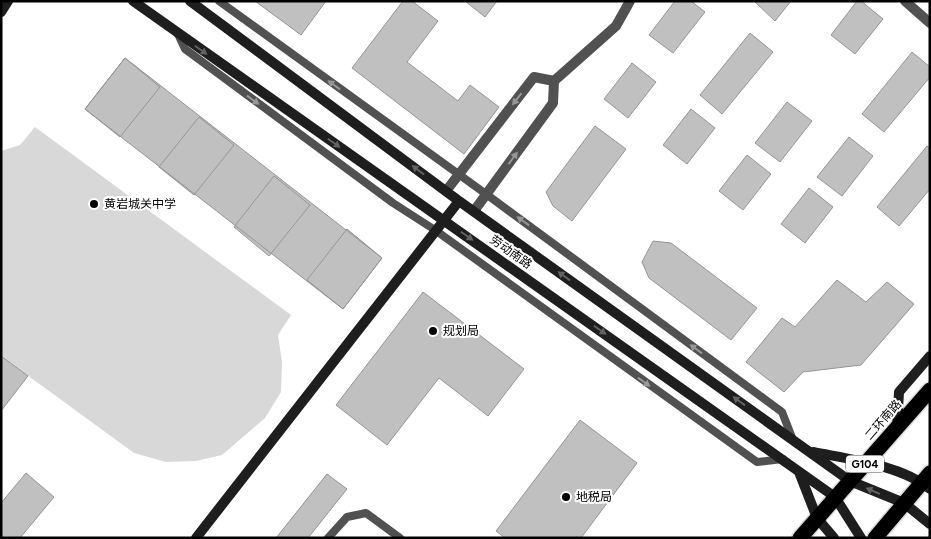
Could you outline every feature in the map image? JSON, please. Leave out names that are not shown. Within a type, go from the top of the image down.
[{"type":"highway","name":"二环南路","points":[[800,538],[930,390]]},
{"type":"highway","points":[[875,538],[904,503],[927,481]]},
{"type":"main road","points":[[1,12],[8,1]]},
{"type":"main road","name":"劳动南路","points":[[133,1],[835,497],[861,538]]},
{"type":"main road","name":"劳动南路","points":[[190,1],[459,201],[850,481],[904,503],[930,524]]},
{"type":"main road","points":[[196,538],[443,219],[459,201]]},
{"type":"main road","points":[[897,428],[899,392],[930,356]]},
{"type":"main road","points":[[808,451],[867,463],[927,481]]},
{"type":"main road","points":[[799,471],[817,518],[834,538]]},
{"type":"street","points":[[474,211],[553,103],[554,81],[616,26],[630,1]]},
{"type":"street","points":[[904,1],[930,23]]},
{"type":"street","points":[[446,191],[534,77],[554,81]]},
{"type":"lane","points":[[219,1],[486,194],[782,412],[793,440]]},
{"type":"lane","points":[[178,34],[185,49],[393,203],[435,230],[757,462],[783,460]]},
{"type":"lane","points":[[328,538],[347,517],[366,512],[400,538]]},
{"type":"shaded area","points":[[35,127],[291,315],[278,335],[282,362],[281,392],[265,418],[222,455],[196,461],[166,462],[134,453],[1,356],[1,151],[20,145]]},
{"type":"building","points":[[255,1],[326,1],[301,35]]},
{"type":"building","points":[[403,1],[412,1],[438,21],[407,62],[458,101],[470,85],[499,107],[464,154],[352,68]]},
{"type":"building","points":[[465,1],[497,1],[485,17]]},
{"type":"building","points":[[675,1],[691,1],[705,12],[673,53],[649,35]]},
{"type":"building","points":[[754,1],[791,1],[775,21]]},
{"type":"building","points":[[857,1],[861,1],[883,19],[855,54],[831,35]]},
{"type":"building","points":[[750,33],[773,52],[722,114],[700,95]]},
{"type":"building","points":[[912,52],[930,67],[930,77],[884,132],[862,114]]},
{"type":"building","points":[[125,58],[160,87],[120,137],[85,109]]},
{"type":"building","points":[[125,58],[382,258],[343,309],[85,109]]},
{"type":"building","points":[[632,63],[656,82],[628,118],[604,99]]},
{"type":"building","points":[[787,102],[812,121],[780,162],[755,143]]},
{"type":"building","points":[[691,109],[715,128],[687,164],[663,145]]},
{"type":"building","points":[[199,117],[234,145],[194,195],[159,167]]},
{"type":"building","points":[[595,126],[626,149],[572,221],[553,206],[546,192]]},
{"type":"building","points":[[849,137],[873,156],[842,196],[817,177]]},
{"type":"building","points":[[927,146],[930,148],[930,189],[899,226],[877,207]]},
{"type":"building","points":[[747,155],[771,174],[743,210],[719,191]]},
{"type":"building","points":[[274,176],[310,205],[269,256],[234,227]]},
{"type":"building","points":[[809,188],[833,207],[805,243],[781,224]]},
{"type":"building","points":[[347,229],[382,258],[343,309],[307,280]]},
{"type":"building","points":[[653,241],[671,243],[757,308],[731,340],[649,278],[642,262]]},
{"type":"building","points":[[837,280],[866,302],[887,282],[914,304],[861,365],[803,372],[784,392],[746,362],[782,318],[795,327]]},
{"type":"building","name":"规划局","points":[[423,292],[524,369],[488,416],[439,378],[387,445],[336,405]]},
{"type":"building","points":[[1,356],[28,376],[1,411]]},
{"type":"building","name":"地税局","points":[[580,420],[637,463],[581,538],[505,538],[496,531]]},
{"type":"building","points":[[26,473],[54,497],[20,538],[1,538],[1,503]]},
{"type":"building","points":[[327,474],[347,489],[308,538],[276,538]]},
{"type":"place","name":"黄岩城关中学","points":[[94,204]]},
{"type":"place","name":"规划局","points":[[433,331]]},
{"type":"place","name":"地税局","points":[[566,497]]}]
